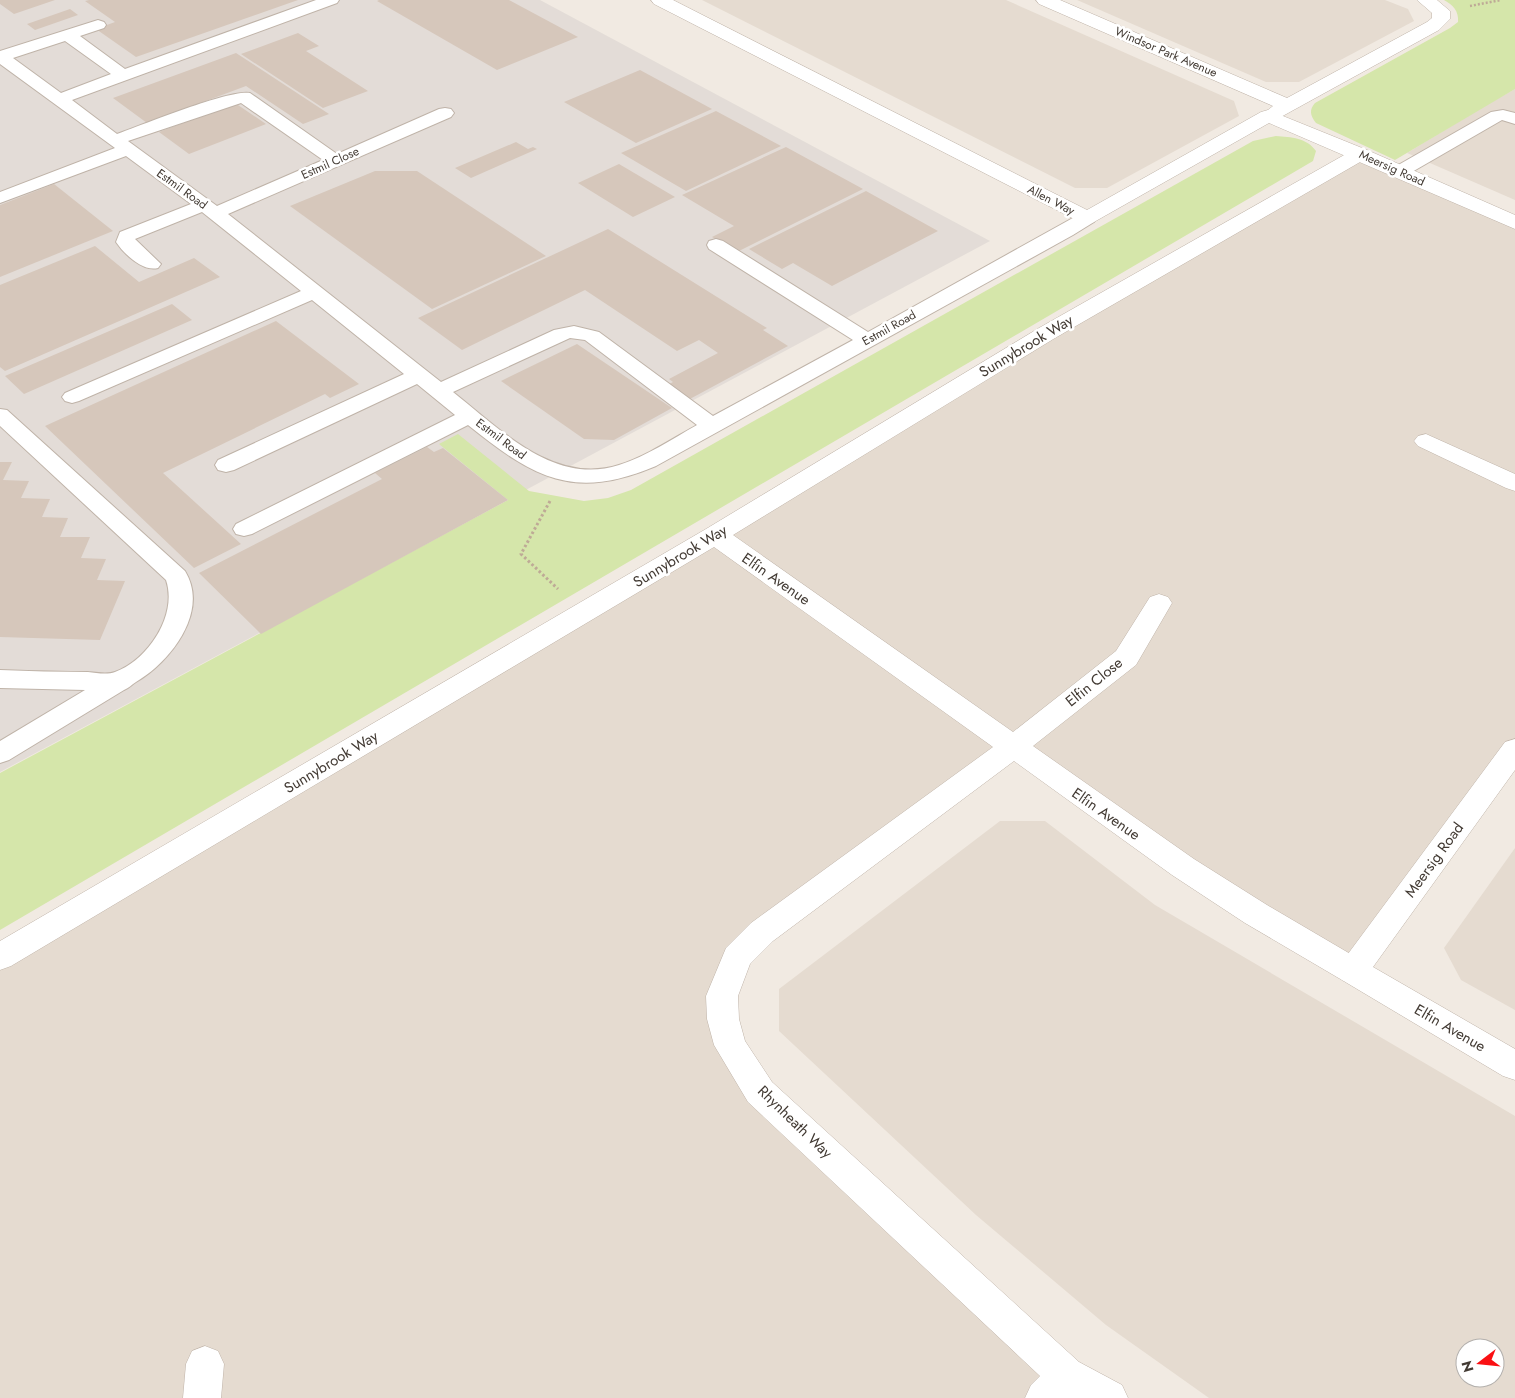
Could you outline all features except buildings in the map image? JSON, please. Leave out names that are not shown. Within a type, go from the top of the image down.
[{"type":"street","name":"Allen Way","points":[[660,0],[1086,218],[1287,105],[1433,26],[1441,19],[1441,12],[1427,1]]},
{"type":"street","name":"Windsor Park Avenue","points":[[1046,0],[1287,105]]},
{"type":"street","name":"Meersig Road","points":[[1268,116],[1360,154],[1515,223]]},
{"type":"street","name":"Sunnybrook Way","points":[[0,958],[715,535],[1046,333],[1360,154]]},
{"type":"street","points":[[1426,441],[1515,483]]},
{"type":"street","name":"Elfin Avenue","points":[[715,535],[1183,868],[1256,914],[1515,1066]]},
{"type":"street","name":"Elfin Close","points":[[1013,747],[1126,658],[1159,603]]},
{"type":"street","name":"Rhynheath Way","points":[[1013,747],[762,932],[737,957],[722,996],[724,1019],[730,1045],[760,1092],[1055,1387],[1109,1398]]},
{"type":"street","name":"Meersig Road","points":[[1353,971],[1515,749]]},
{"type":"lane","points":[[59,99],[332,0]]},
{"type":"lane","points":[[0,56],[98,25]]},
{"type":"lane","points":[[68,35],[124,76]]},
{"type":"lane","name":"Estmil Road","points":[[0,56],[210,209],[514,451],[542,467],[565,474],[589,476],[622,472],[648,461],[1066,231],[1086,218]]},
{"type":"lane","points":[[0,198],[223,102],[244,97],[336,161]]},
{"type":"lane","name":"Estmil Close","points":[[151,264],[125,242],[127,236],[210,209],[336,161],[446,113]]},
{"type":"lane","points":[[1399,172],[1497,116],[1515,120]]},
{"type":"lane","points":[[716,245],[868,340]]},
{"type":"lane","points":[[72,397],[315,292]]},
{"type":"lane","points":[[439,391],[556,336],[570,331],[581,331],[592,336],[712,426]]},
{"type":"lane","points":[[226,465],[419,375]]},
{"type":"lane","points":[[0,415],[177,577],[182,592],[178,616],[167,642],[141,668],[121,682],[0,753]]},
{"type":"lane","points":[[244,529],[470,416]]},
{"type":"lane","points":[[0,679],[121,682]]},
{"type":"path","points":[[565,474],[521,554],[583,613]]},
{"type":"shaded area","points":[[0,0],[540,0],[990,241],[0,772]]},
{"type":"shaded area","points":[[702,0],[1006,0],[1234,101],[1239,116],[1107,188],[1075,188]]},
{"type":"shaded area","points":[[1077,0],[1385,0],[1408,9],[1414,21],[1299,82],[1266,82]]},
{"type":"shaded area","points":[[1515,89],[1515,200],[1407,153],[1483,107]]},
{"type":"shaded area","points":[[1360,154],[1515,223],[1515,749],[1353,971],[1013,747],[737,957],[730,1045],[1066,1375],[1044,1398],[0,1398],[0,957]]},
{"type":"shaded area","points":[[1000,821],[1045,821],[1155,905],[1515,1116],[1515,1398],[1209,1398],[1106,1325],[976,1215],[779,1031],[779,989]]},
{"type":"shaded area","points":[[1515,848],[1515,1010],[1461,980],[1444,948]]},
{"type":"green space","points":[[1444,0],[1515,0],[1515,89],[1395,160],[1316,123],[1311,113],[1315,103],[1458,22],[1458,15],[1455,9]]},
{"type":"green space","points":[[1276,136],[1293,138],[1308,143],[1316,151],[1313,161],[0,930],[0,773],[508,500],[439,444],[458,434],[529,491],[584,501],[608,498],[631,490],[1253,141]]}]
